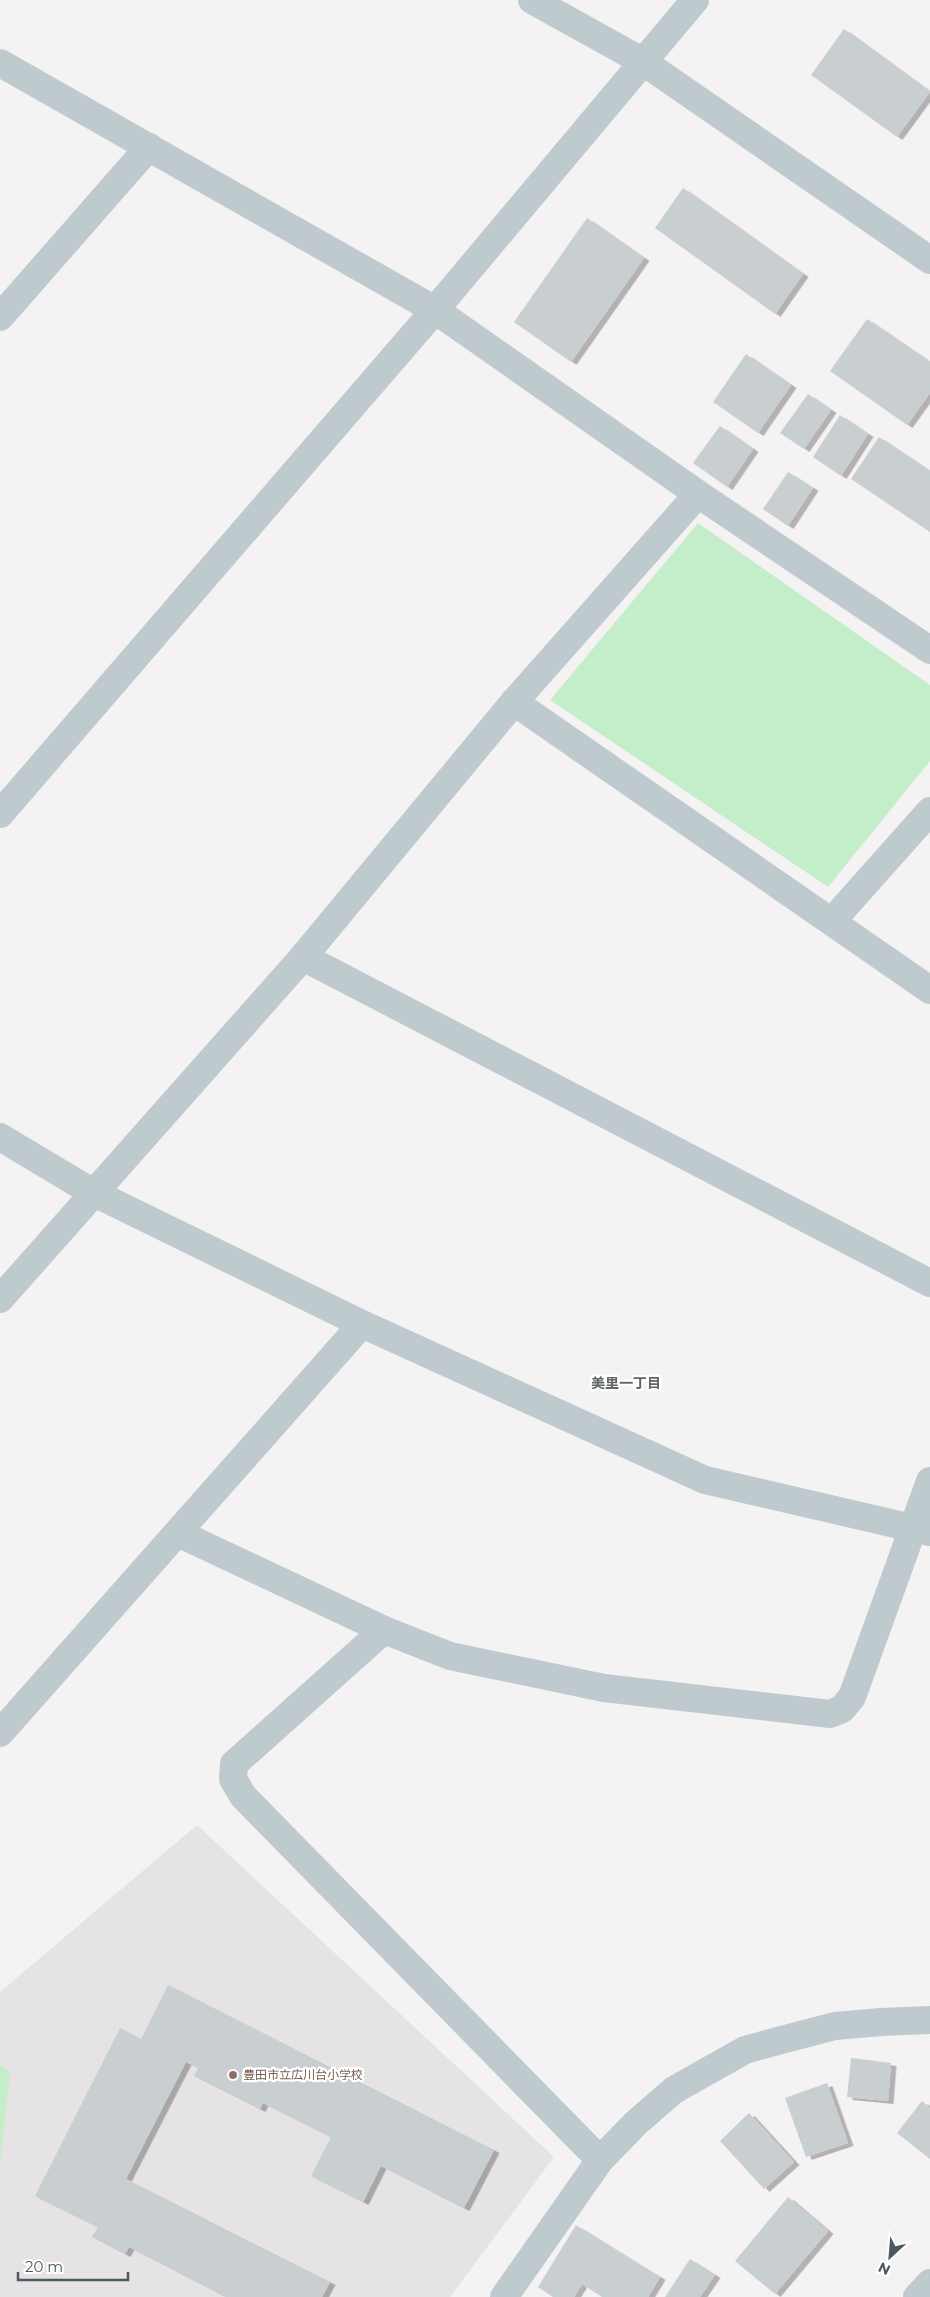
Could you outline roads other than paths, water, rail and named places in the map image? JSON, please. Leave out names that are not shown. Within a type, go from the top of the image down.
[{"type":"street","points":[[532,0],[642,61],[930,260]]},
{"type":"street","points":[[0,814],[435,310],[695,0]]},
{"type":"street","points":[[0,63],[435,310],[698,494],[930,650]]},
{"type":"street","points":[[0,317],[149,147]]},
{"type":"street","points":[[0,1299],[92,1192],[303,957],[514,702],[698,494]]},
{"type":"street","points":[[514,702],[930,990]]},
{"type":"street","points":[[832,921],[930,811]]},
{"type":"street","points":[[303,957],[930,1283]]},
{"type":"street","points":[[0,1137],[92,1192],[362,1324],[705,1480],[921,1530]]},
{"type":"street","points":[[0,1733],[362,1324]]},
{"type":"street","points":[[178,1533],[384,1630],[450,1656],[604,1688],[830,1714],[842,1710],[852,1697],[921,1530],[930,1481]]},
{"type":"street","points":[[384,1630],[234,1764],[233,1779],[243,1796],[600,2160]]},
{"type":"street","points":[[504,2297],[600,2160],[636,2123],[674,2090],[745,2050],[835,2026],[930,2020]]},
{"type":"street","points":[[917,2297],[930,2283]]},
{"type":"place","name":"豊田市立広川台小学校","points":[[233,2075]]},
{"type":"district","name":"美里一丁目","points":[[626,1383]]}]
